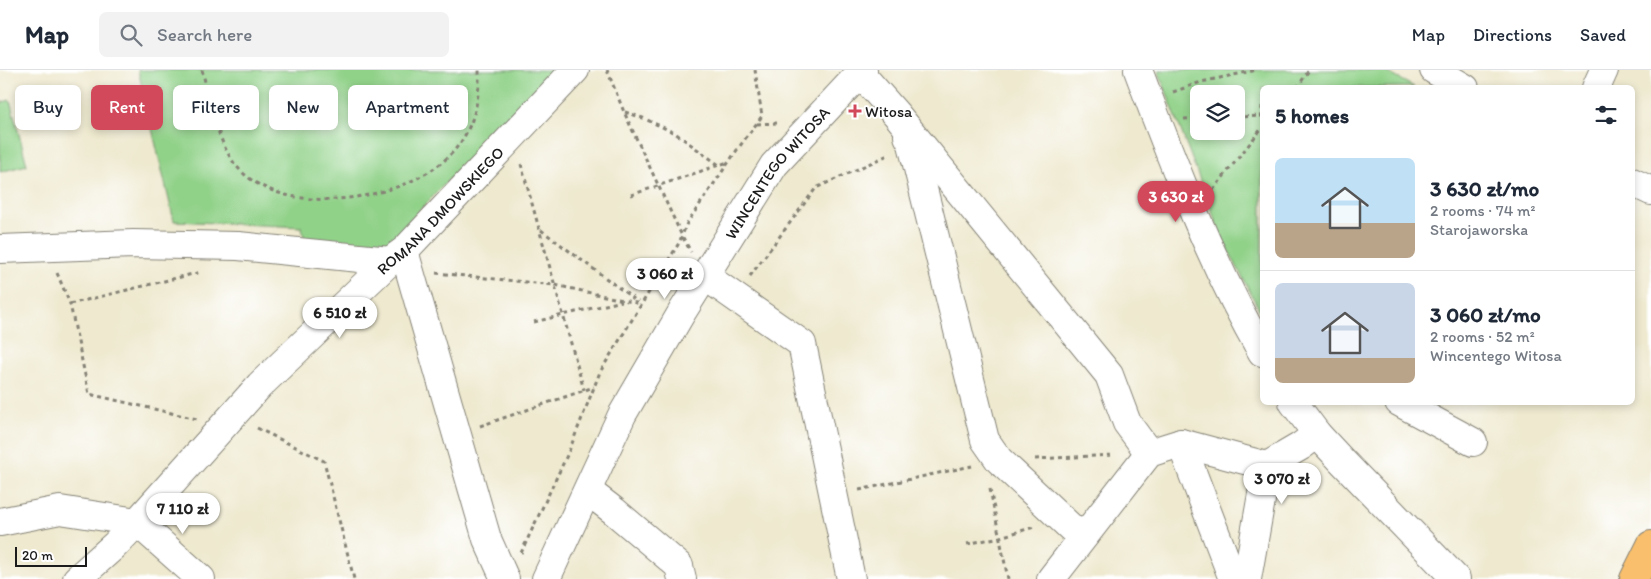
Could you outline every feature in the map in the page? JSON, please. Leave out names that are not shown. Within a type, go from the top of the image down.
[{"type":"main road","points":[[1634,579],[1651,545]]},
{"type":"street","name":"ROMANA DMOWSKIEGO","points":[[77,579],[137,522],[260,385],[402,261],[574,70]]},
{"type":"street","points":[[1138,70],[1164,139],[1212,253],[1240,312],[1260,348]]},
{"type":"street","points":[[1434,70],[1460,85]]},
{"type":"street","points":[[1597,85],[1604,70]]},
{"type":"street","name":"WINCENTEGO WITOSA","points":[[546,579],[622,415],[774,165],[862,71],[1108,375],[1127,423],[1149,453]]},
{"type":"street","points":[[897,114],[912,144],[985,440],[999,460],[1082,538]]},
{"type":"street","points":[[1635,183],[1651,191]]},
{"type":"street","points":[[0,249],[133,244],[238,246],[402,261],[458,434],[487,539],[511,570]]},
{"type":"street","points":[[705,276],[802,344],[851,579]]},
{"type":"street","points":[[1296,405],[1317,434],[1456,579]]},
{"type":"street","points":[[1405,405],[1473,442]]},
{"type":"street","points":[[1051,579],[1149,453],[1181,443],[1267,466],[1317,434]]},
{"type":"street","points":[[1181,443],[1233,579]]},
{"type":"street","points":[[1247,579],[1267,466]]},
{"type":"street","points":[[588,491],[679,566],[682,579]]},
{"type":"street","points":[[0,522],[60,510],[137,522],[201,579]]},
{"type":"path","points":[[202,70],[215,118],[228,155],[242,172],[262,185],[282,194],[304,199],[330,200],[357,197],[389,190],[428,171],[451,154],[462,140],[474,117],[479,100],[479,70]]},
{"type":"path","points":[[607,70],[624,112],[682,236],[705,276]]},
{"type":"path","points":[[511,570],[569,451],[600,372],[682,236],[687,223],[762,116],[755,70]]},
{"type":"path","points":[[1164,95],[1200,82],[1257,70]]},
{"type":"path","points":[[1299,85],[1309,70]]},
{"type":"path","points":[[624,112],[643,118],[675,133],[719,165]]},
{"type":"path","points":[[1245,117],[1260,116]]},
{"type":"path","points":[[1211,193],[1260,131]]},
{"type":"path","points":[[513,136],[584,390]]},
{"type":"path","points":[[735,297],[816,188],[912,144]]},
{"type":"path","points":[[631,195],[658,184],[729,162]]},
{"type":"path","points":[[539,230],[641,304]]},
{"type":"path","points":[[46,246],[70,304],[89,394],[229,420],[324,461],[354,579]]},
{"type":"path","points":[[402,261],[555,286],[641,304]]},
{"type":"path","points":[[70,304],[202,272]]},
{"type":"path","points":[[534,322],[624,300]]},
{"type":"path","points":[[458,434],[594,387]]},
{"type":"path","points":[[833,495],[976,466]]},
{"type":"path","points":[[966,544],[1000,537],[1061,519]]},
{"type":"green space","points":[[138,70],[553,70],[382,250],[305,244],[302,227],[174,221],[152,130],[163,130],[163,85],[142,85]]},
{"type":"green space","points":[[1158,70],[1383,70],[1410,85],[1260,85],[1260,311],[1222,238]]},
{"type":"green space","points":[[10,100],[15,119],[15,130],[18,130],[27,165],[0,172],[0,103]]},
{"type":"place","name":"Witosa","points":[[855,111]]}]
